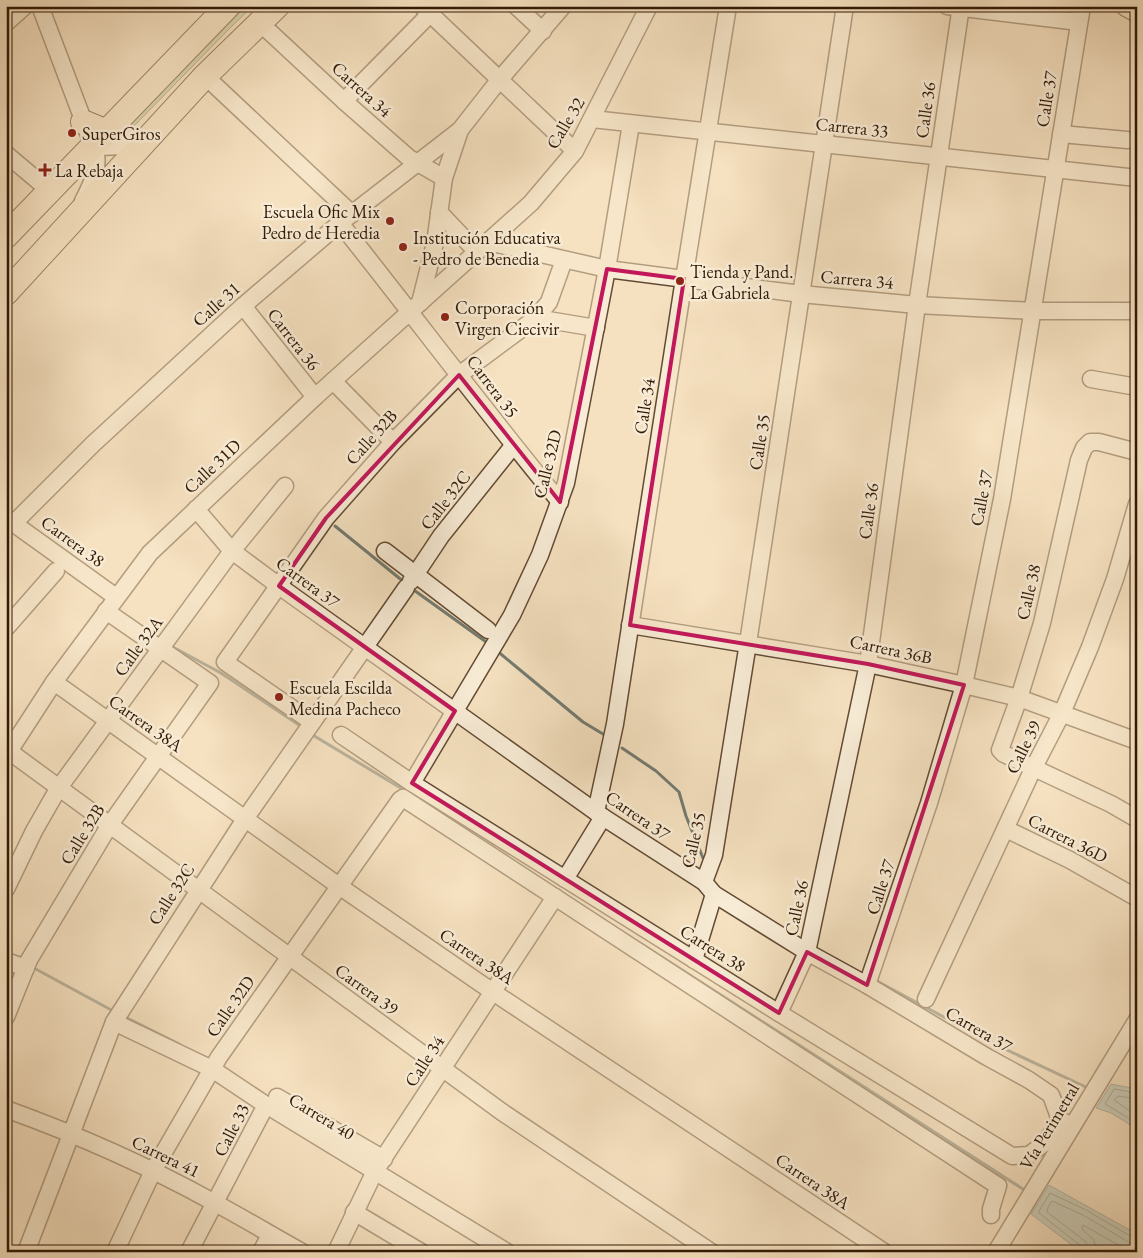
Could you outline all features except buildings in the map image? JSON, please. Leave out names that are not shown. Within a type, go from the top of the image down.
[{"type":"highway","points":[[7,235],[228,6]]},
{"type":"highway","points":[[6,293],[205,76],[277,6]]},
{"type":"highway","points":[[84,122],[100,139]]},
{"type":"main road","points":[[1126,6],[1137,12]]},
{"type":"street","points":[[6,23],[25,6]]},
{"type":"street","points":[[40,6],[84,122]]},
{"type":"street","points":[[516,6],[543,31]]},
{"type":"street","name":"Calle 31","points":[[10,520],[243,306],[346,218],[460,130],[500,79],[563,6]]},
{"type":"street","name":"Calle 32","points":[[482,247],[531,202],[575,150],[649,6]]},
{"type":"street","name":"Calle 34","points":[[565,879],[600,815],[728,6]]},
{"type":"street","name":"Calle 35","points":[[694,960],[709,888],[748,643],[845,6]]},
{"type":"street","points":[[956,7],[1080,14]]},
{"type":"street","name":"Calle 36","points":[[779,1013],[808,945],[868,664],[916,305],[939,156],[956,7]]},
{"type":"street","points":[[344,101],[426,10],[575,150]]},
{"type":"street","name":"Calle 37","points":[[871,978],[929,803],[964,685],[1002,499],[1034,311],[1080,14]]},
{"type":"street","name":"Carrera 34","points":[[259,22],[344,101],[417,162],[444,178]]},
{"type":"street","name":"Carrera 35","points":[[205,76],[346,218],[415,308],[459,375],[513,446],[560,502]]},
{"type":"street","name":"Carrera 33","points":[[592,119],[1137,178]]},
{"type":"street","name":"Calle 32D","points":[[412,783],[455,711],[491,641],[512,615],[540,555],[560,502],[566,483],[596,328],[631,124]]},
{"type":"street","name":"Calle 31","points":[[415,308],[429,271],[444,178],[460,130]]},
{"type":"street","points":[[1061,134],[1127,140]]},
{"type":"street","points":[[71,223],[89,191],[100,139],[121,146],[146,140]]},
{"type":"street","points":[[6,154],[50,191]]},
{"type":"street","points":[[439,212],[482,247]]},
{"type":"street","name":"Carrera 34","points":[[482,247],[607,269],[801,294],[916,305],[1034,311],[1137,311]]},
{"type":"street","name":"Calle 31D","points":[[7,752],[54,682],[150,554],[315,397],[482,247]]},
{"type":"street","name":"Calle 32B","points":[[311,723],[225,662],[326,518],[393,442],[459,375],[536,318],[549,302],[564,260]]},
{"type":"street","name":"Carrera 36","points":[[243,306],[315,397]]},
{"type":"street","points":[[536,318],[596,328]]},
{"type":"street","points":[[1091,379],[1137,387]]},
{"type":"street","points":[[333,381],[393,442]]},
{"type":"street","name":"Calle 38","points":[[1033,769],[1000,750],[1019,698],[1042,623],[1080,460],[1084,448],[1090,442],[1099,442],[1137,452]]},
{"type":"street","name":"Calle 32C","points":[[26,1252],[70,1132],[116,1017],[197,890],[411,581],[440,536],[513,446]]},
{"type":"street","name":"Calle 32A","points":[[6,889],[34,831],[58,789],[232,551],[285,486]]},
{"type":"street","name":"Calle 39","points":[[926,999],[1033,769],[1062,713],[1090,647],[1115,579],[1137,504]]},
{"type":"street","name":"Carrera 37","points":[[196,509],[232,551],[600,815],[709,888],[808,945],[871,978],[988,1057],[1030,1080],[1051,1095],[1070,1120]]},
{"type":"street","name":"Carrera 38","points":[[10,520],[116,597]]},
{"type":"street","points":[[385,551],[411,581],[491,641]]},
{"type":"street","points":[[6,628],[56,571]]},
{"type":"street","points":[[106,611],[164,645]]},
{"type":"street","name":"Carrera 36B","points":[[630,625],[868,664],[964,685],[1019,698],[1137,741]]},
{"type":"street","name":"Calle 32B","points":[[6,1017],[27,965],[109,826],[210,683],[164,645]]},
{"type":"street","name":"Carrera 38A","points":[[54,682],[339,886],[493,992],[884,1252]]},
{"type":"street","name":"Carrera 38","points":[[341,735],[412,783],[694,960],[1012,1156],[1029,1155],[1070,1120]]},
{"type":"street","name":"Carrera 39","points":[[7,752],[502,1112],[711,1252]]},
{"type":"street","points":[[1033,769],[1111,804],[1137,819]]},
{"type":"street","name":"Calle 32D","points":[[115,1252],[153,1171],[215,1064],[400,800],[403,798],[554,897]]},
{"type":"street","name":"Carrera 36D","points":[[1006,829],[1070,860],[1137,898]]},
{"type":"street","points":[[554,897],[998,1186],[991,1209],[992,1215]]},
{"type":"street","name":"Calle 34","points":[[336,1252],[354,1212],[380,1165],[554,897]]},
{"type":"street","points":[[6,961],[27,965]]},
{"type":"street","name":"Carrera 40","points":[[116,1017],[215,1064],[271,1101],[380,1165],[507,1252]]},
{"type":"street","name":"Vía Perimetral","points":[[996,1252],[1044,1173],[1070,1120],[1105,1073],[1137,1020]]},
{"type":"street","name":"Calle 33","points":[[189,1252],[271,1101]]},
{"type":"street","name":"Carrera 41","points":[[6,1109],[70,1132],[153,1171],[302,1252]]},
{"type":"street","points":[[354,1212],[421,1252]]},
{"type":"street","points":[[261,1252],[270,1235]]},
{"type":"highlighted area","points":[[607,269],[684,279],[630,625],[868,664],[964,685],[867,985],[807,952],[779,1013],[412,783],[455,711],[279,586],[326,518],[459,375],[560,502]]},
{"type":"green space","points":[[246,6],[253,6],[130,130],[127,127]]},
{"type":"water","points":[[1111,1084],[1137,1089],[1137,1129],[1111,1113],[1096,1108]]},
{"type":"water","points":[[1049,1185],[1137,1234],[1137,1252],[1081,1252],[1031,1214]]},
{"type":"waterway","points":[[335,526],[404,582]]},
{"type":"waterway","points":[[411,588],[489,644]]},
{"type":"waterway","points":[[169,645],[221,673],[302,727]]},
{"type":"waterway","points":[[496,650],[583,722],[603,734]]},
{"type":"waterway","points":[[311,734],[409,793]]},
{"type":"waterway","points":[[622,748],[656,771],[679,792],[686,816],[703,858]]},
{"type":"waterway","points":[[640,943],[1026,1191]]},
{"type":"waterway","points":[[32,967],[115,1012]]},
{"type":"waterway","points":[[875,980],[992,1043],[1090,1089]]},
{"type":"waterway","points":[[125,1017],[179,1044]]},
{"type":"waterway","points":[[511,1247],[519,1252]]},
{"type":"place","name":"SuperGiros","points":[[72,133]]},
{"type":"place","name":"La Rebaja","points":[[45,170]]},
{"type":"place","name":"Escuela Ofic Mix Pedro de Heredia","points":[[390,221]]},
{"type":"place","name":"Institución Educativa - Pedro de Benedia","points":[[403,247]]},
{"type":"place","name":"Tienda y Pand. La Gabriela","points":[[680,281]]},
{"type":"place","name":"Corporación Virgen Ciecivir","points":[[445,317]]},
{"type":"place","name":"Escuela Escilda Medina Pacheco","points":[[279,697]]}]
